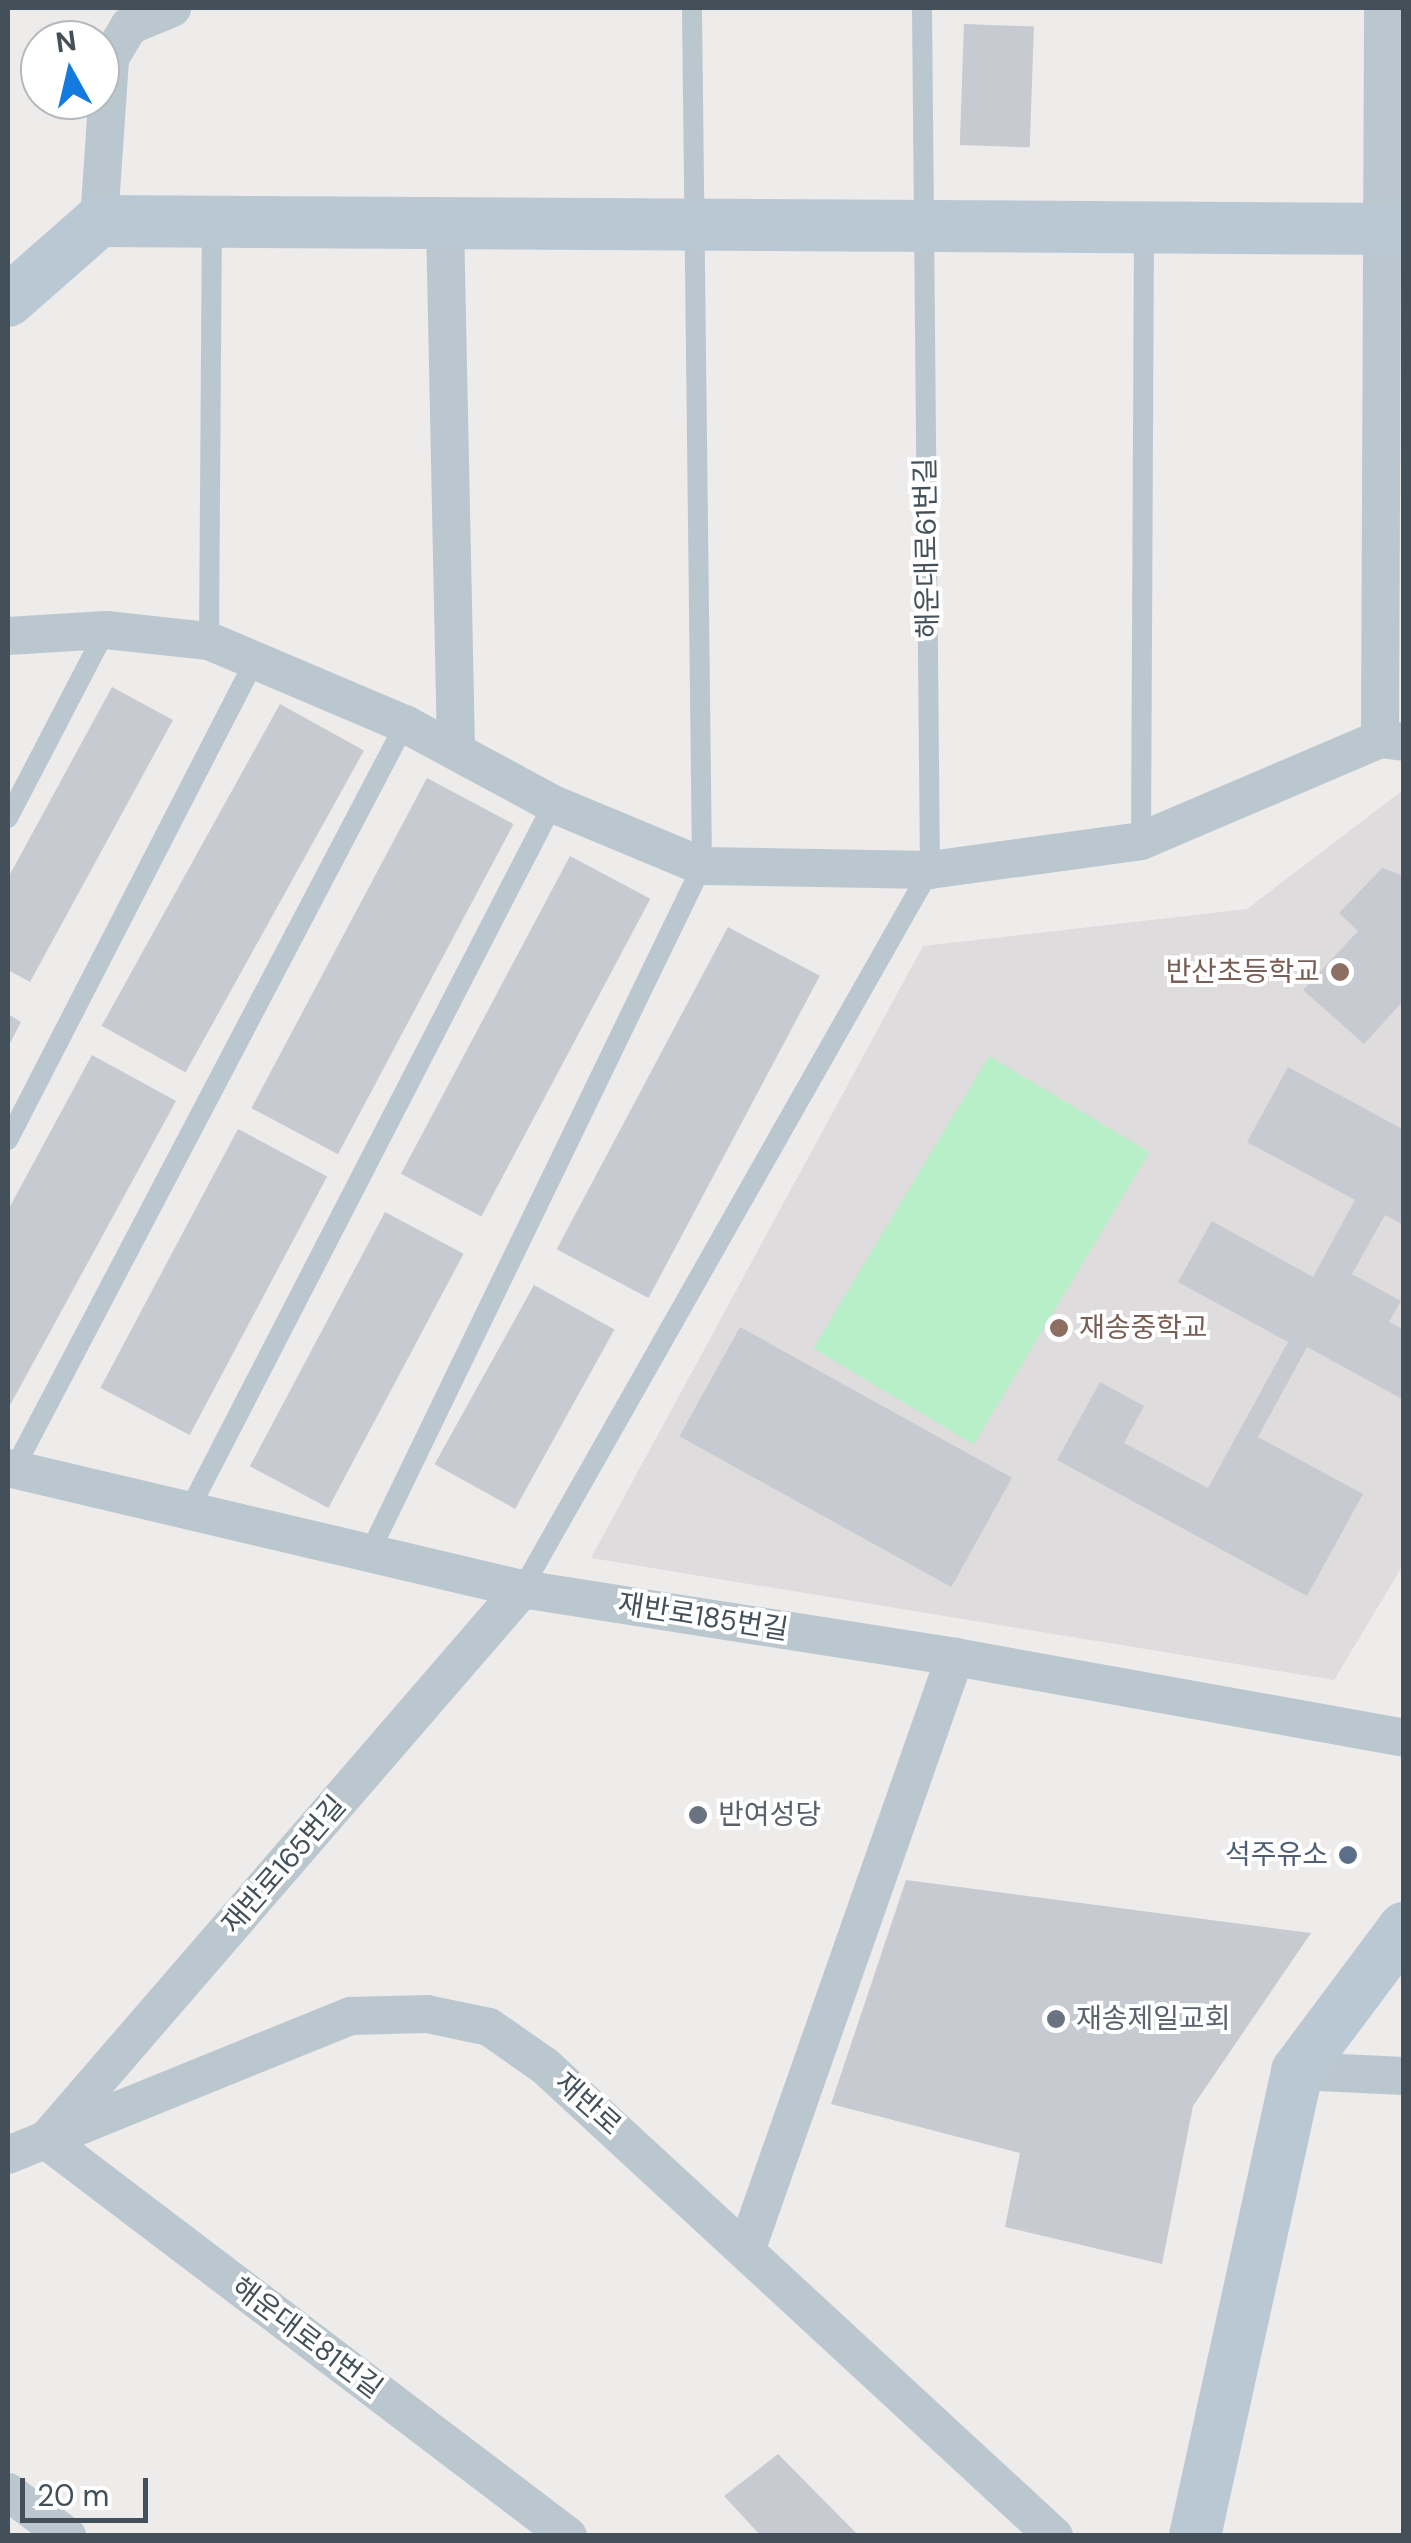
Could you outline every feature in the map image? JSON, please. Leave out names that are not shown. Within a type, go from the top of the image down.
[{"type":"main road","points":[[8,300],[99,221],[1393,229]]},
{"type":"main road","points":[[1195,2536],[1297,2071],[1404,1928]]},
{"type":"street","points":[[99,221],[110,58],[129,26],[172,8]]},
{"type":"street","points":[[8,636],[106,630],[209,641],[405,724],[554,804],[702,866],[930,870],[1141,841],[1391,740],[1393,229],[1383,8]]},
{"type":"street","points":[[445,223],[456,750]]},
{"type":"street","name":"재반로185번길","points":[[11,1468],[522,1590],[955,1657],[1404,1738]]},
{"type":"street","name":"재반로165번길","points":[[46,2140],[522,1590]]},
{"type":"street","points":[[747,2248],[955,1657]]},
{"type":"street","name":"재반로","points":[[8,2155],[351,2016],[428,2014],[489,2027],[545,2066],[747,2248],[1054,2536]]},
{"type":"street","points":[[1297,2071],[1404,2076]]},
{"type":"street","name":"해운대로81번길","points":[[46,2140],[568,2536]]},
{"type":"street","points":[[8,2492],[68,2536]]},
{"type":"lane","points":[[369,1554],[702,866],[692,8]]},
{"type":"lane","name":"해운대로61번길","points":[[922,8],[930,870]]},
{"type":"lane","points":[[209,641],[212,221]]},
{"type":"lane","points":[[1141,841],[1144,228]]},
{"type":"lane","points":[[8,818],[106,630]]},
{"type":"lane","points":[[8,1140],[256,658]]},
{"type":"lane","points":[[11,1468],[405,724]]},
{"type":"lane","points":[[188,1512],[554,804]]},
{"type":"lane","points":[[522,1590],[930,870]]},
{"type":"shaded area","name":"재송중학교","points":[[1403,790],[1403,1565],[1334,1680],[591,1558],[923,946],[1247,909]]},
{"type":"green space","points":[[989,1056],[1149,1152],[974,1445],[813,1348]]},
{"type":"building","points":[[964,24],[1034,26],[1030,147],[960,145]]},
{"type":"building","points":[[112,687],[173,720],[30,982],[8,970],[8,878]]},
{"type":"building","points":[[280,704],[364,751],[186,1072],[102,1026]]},
{"type":"building","points":[[427,778],[514,824],[338,1154],[251,1108]]},
{"type":"building","points":[[570,856],[650,899],[481,1217],[401,1174]]},
{"type":"building","points":[[1382,868],[1404,876],[1404,1000],[1364,1044],[1303,990],[1358,931],[1339,913]]},
{"type":"building","points":[[728,927],[820,976],[648,1298],[557,1249]]},
{"type":"building","points":[[8,1014],[21,1022],[8,1047]]},
{"type":"building","points":[[92,1055],[176,1101],[8,1409],[8,1210]]},
{"type":"building","points":[[1288,1067],[1404,1130],[1404,1225],[1385,1215],[1352,1274],[1401,1301],[1389,1322],[1404,1330],[1404,1400],[1307,1347],[1258,1437],[1363,1494],[1307,1596],[1057,1460],[1100,1382],[1144,1406],[1124,1443],[1208,1488],[1288,1342],[1178,1282],[1212,1221],[1313,1277],[1355,1200],[1247,1142]]},
{"type":"building","points":[[238,1129],[327,1176],[190,1435],[100,1388]]},
{"type":"building","points":[[385,1212],[464,1254],[328,1508],[250,1466]]},
{"type":"building","points":[[534,1285],[614,1330],[515,1509],[435,1464]]},
{"type":"building","points":[[740,1327],[1012,1478],[951,1587],[679,1436]]},
{"type":"building","name":"재송제일교회","points":[[906,1880],[1311,1933],[1193,2106],[1162,2264],[1005,2227],[1020,2153],[831,2104]]},
{"type":"building","points":[[778,2454],[859,2536],[761,2536],[724,2496]]},
{"type":"place","name":"반산초등학교","points":[[1340,972]]},
{"type":"place","name":"재송중학교","points":[[1059,1328]]},
{"type":"place","name":"반여성당","points":[[698,1815]]},
{"type":"place","name":"석주유소","points":[[1348,1855]]},
{"type":"place","name":"재송제일교회","points":[[1056,2019]]}]
